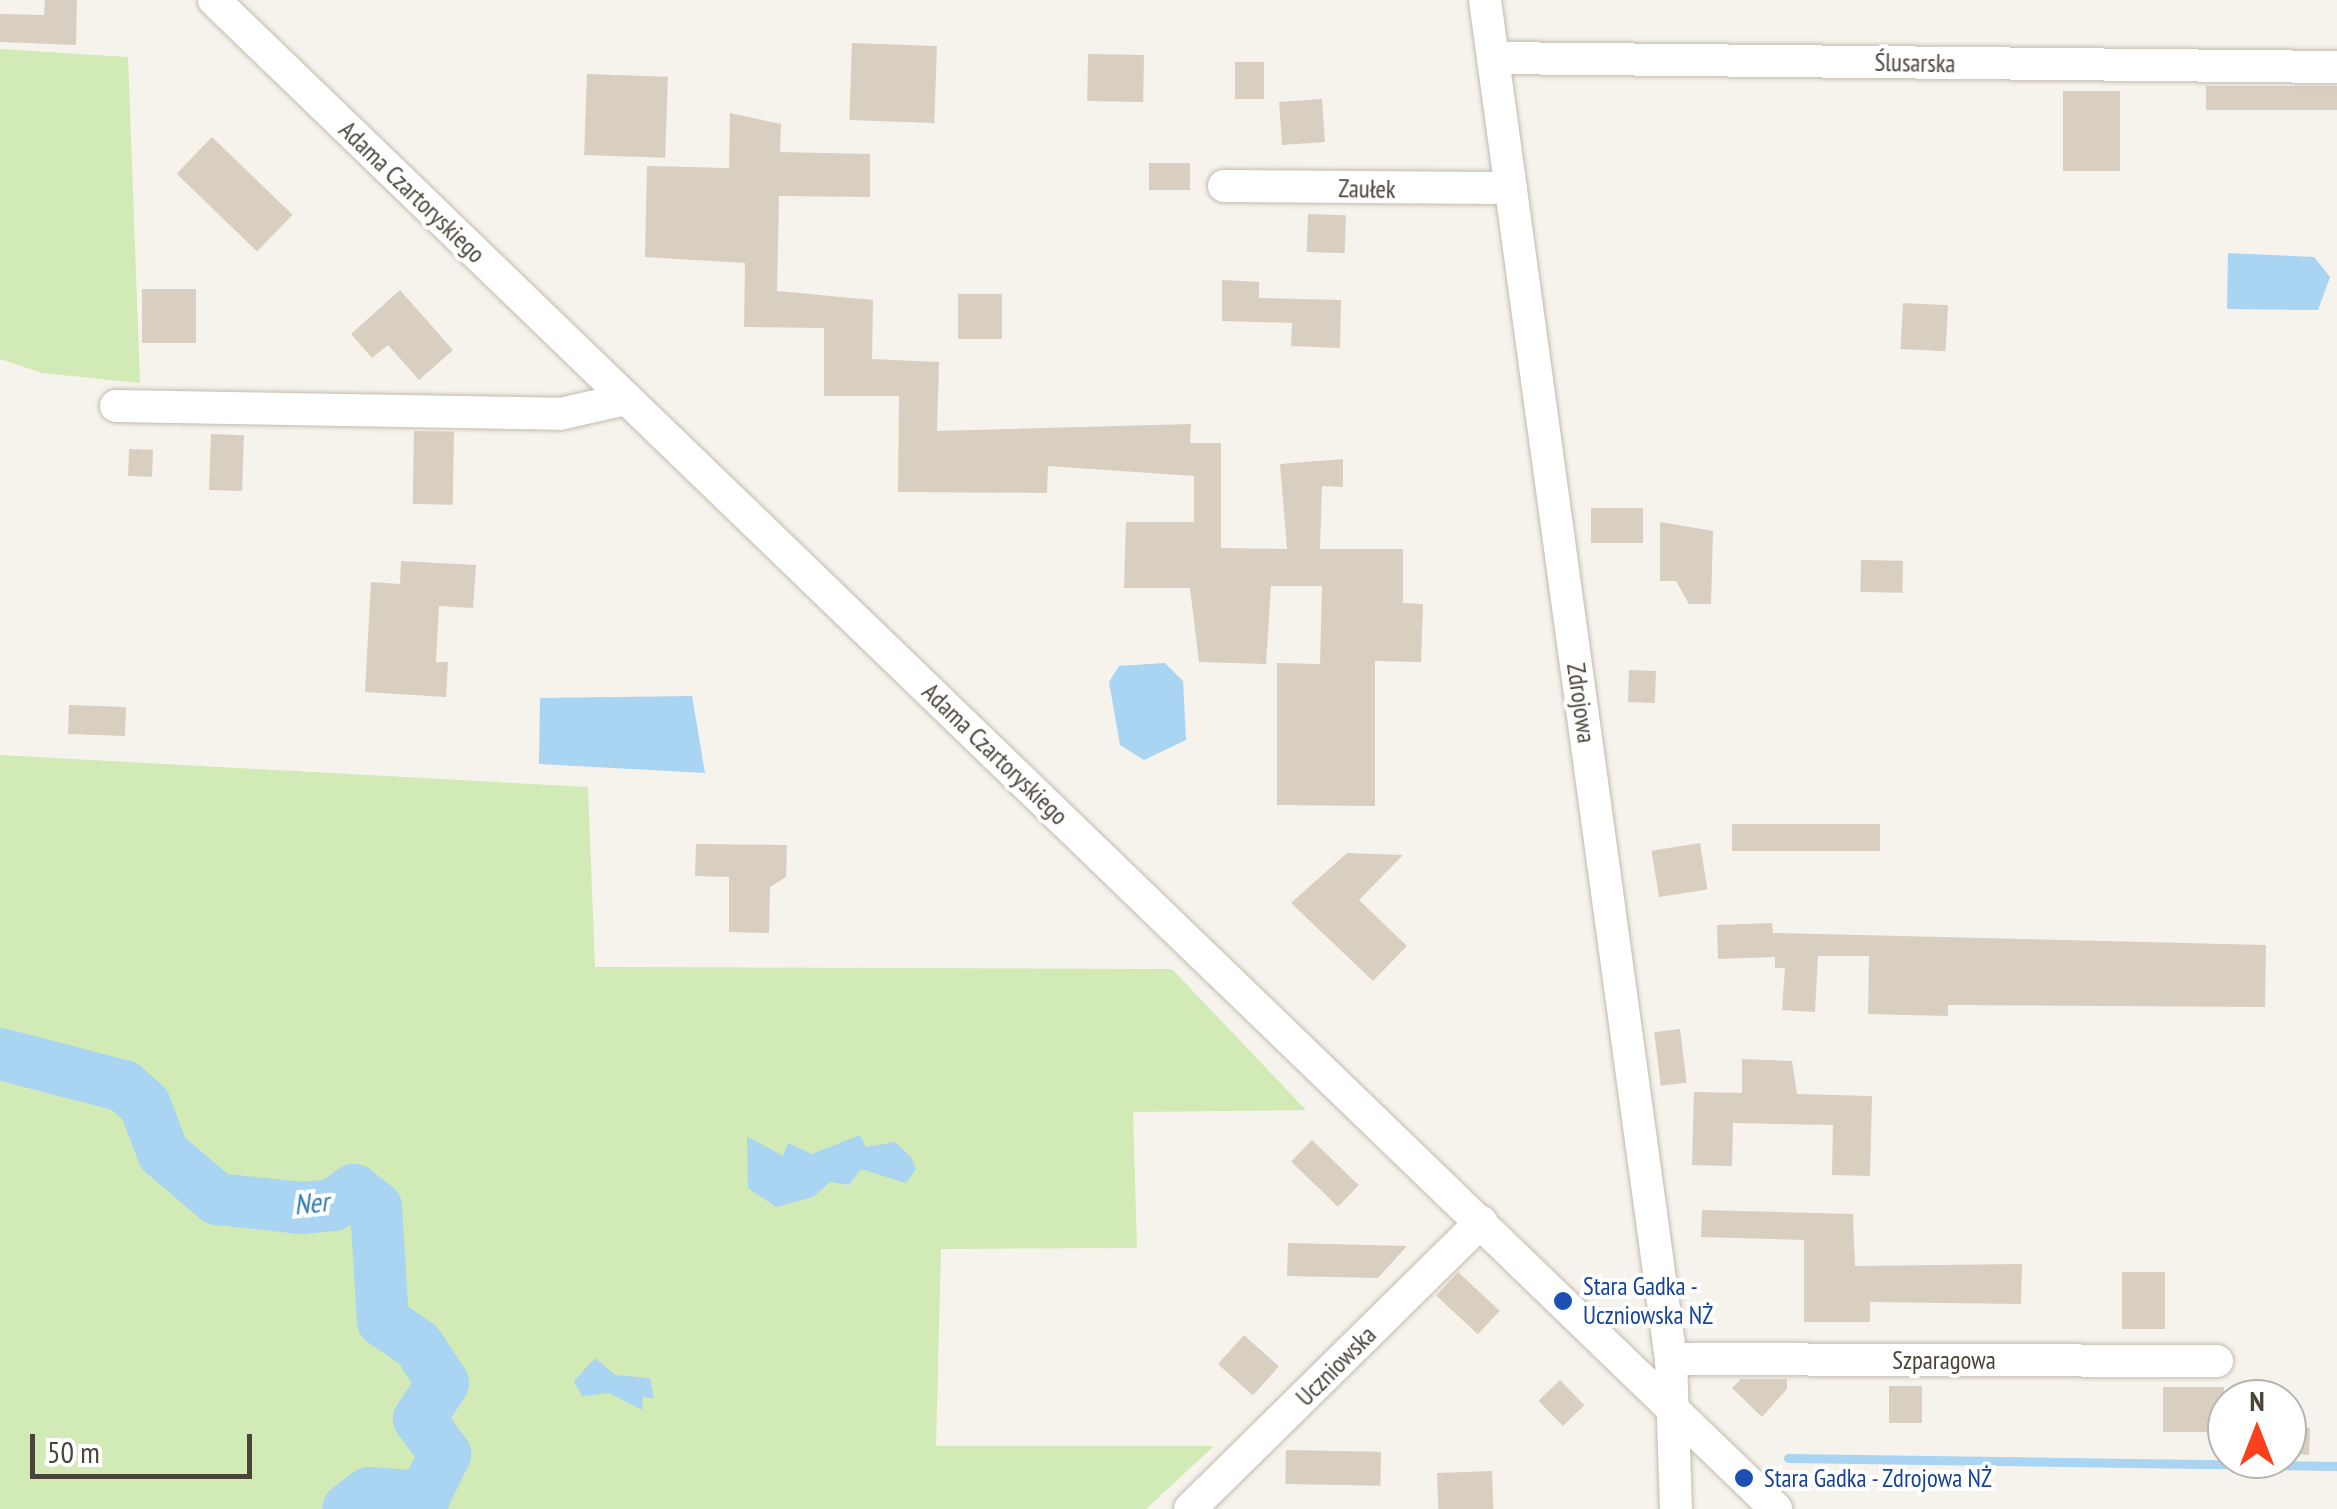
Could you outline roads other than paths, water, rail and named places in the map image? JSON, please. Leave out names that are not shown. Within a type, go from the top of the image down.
[{"type":"street","name":"Adama Czartoryskiego","points":[[214,0],[1776,1509]]},
{"type":"street","name":"Zdrojowa","points":[[1485,0],[1671,1358],[1676,1509]]},
{"type":"street","name":"Ślusarska","points":[[1493,58],[2337,67]]},
{"type":"street","name":"Zaułek","points":[[1224,186],[1511,188]]},
{"type":"street","points":[[116,406],[560,414],[626,398]]},
{"type":"street","name":"Uczniowska","points":[[1190,1509],[1481,1222]]},
{"type":"street","name":"Szparagowa","points":[[1671,1358],[2217,1361]]},
{"type":"water","points":[[2228,253],[2314,257],[2330,277],[2318,310],[2227,309]]},
{"type":"water","points":[[1165,663],[1183,681],[1186,740],[1144,760],[1120,745],[1109,682],[1119,666]]},
{"type":"water","points":[[692,696],[705,773],[539,764],[540,698]]},
{"type":"water","points":[[860,1135],[866,1147],[895,1142],[911,1157],[916,1169],[906,1183],[861,1169],[849,1185],[830,1182],[813,1197],[776,1207],[748,1188],[747,1136],[783,1156],[788,1143],[812,1154]]},
{"type":"water","points":[[595,1358],[615,1375],[650,1378],[654,1399],[643,1396],[642,1410],[609,1393],[582,1396],[574,1381]]},
{"type":"waterway","name":"Ner","points":[[0,1054],[124,1086],[145,1105],[163,1153],[217,1199],[301,1208],[333,1205],[354,1190],[376,1207],[383,1321],[418,1345],[443,1383],[419,1419],[445,1454],[424,1497],[369,1493],[348,1509]]},
{"type":"waterway","points":[[1788,1458],[2337,1466]]},
{"type":"place","name":"Stara Gadka - Uczniowska NŻ","points":[[1563,1301]]},
{"type":"place","name":"Stara Gadka - Zdrojowa NŻ","points":[[1744,1478]]}]
